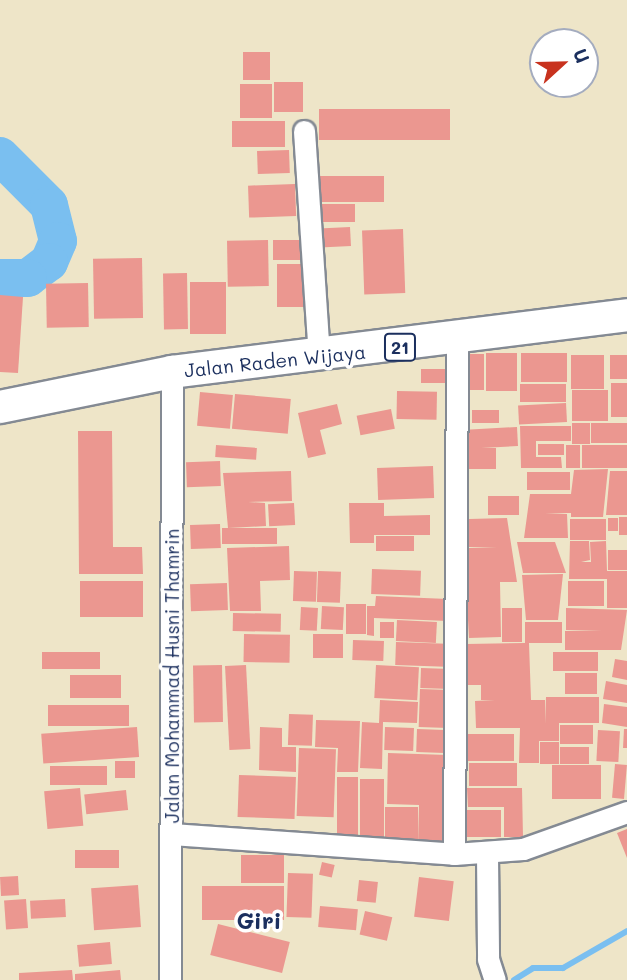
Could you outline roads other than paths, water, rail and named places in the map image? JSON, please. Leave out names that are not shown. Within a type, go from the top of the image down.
[{"type":"highway","name":"Jalan Raden Wijaya","points":[[172,372],[457,341],[627,315]]},
{"type":"highway","name":"21","points":[[0,407],[172,372]]},
{"type":"street","points":[[304,131],[318,356]]},
{"type":"street","points":[[454,854],[457,341]]},
{"type":"street","name":"Jalan Mohammad Husni Thamrin","points":[[170,980],[172,372]]},
{"type":"street","points":[[171,834],[487,855],[523,849],[627,812]]},
{"type":"street","points":[[487,855],[493,977]]},
{"type":"waterway","points":[[0,156],[49,205],[58,241],[49,262],[28,278],[0,278]]},
{"type":"waterway","points":[[514,980],[533,968],[563,968],[627,931]]},
{"type":"district","name":"Giri","points":[[259,920]]}]
